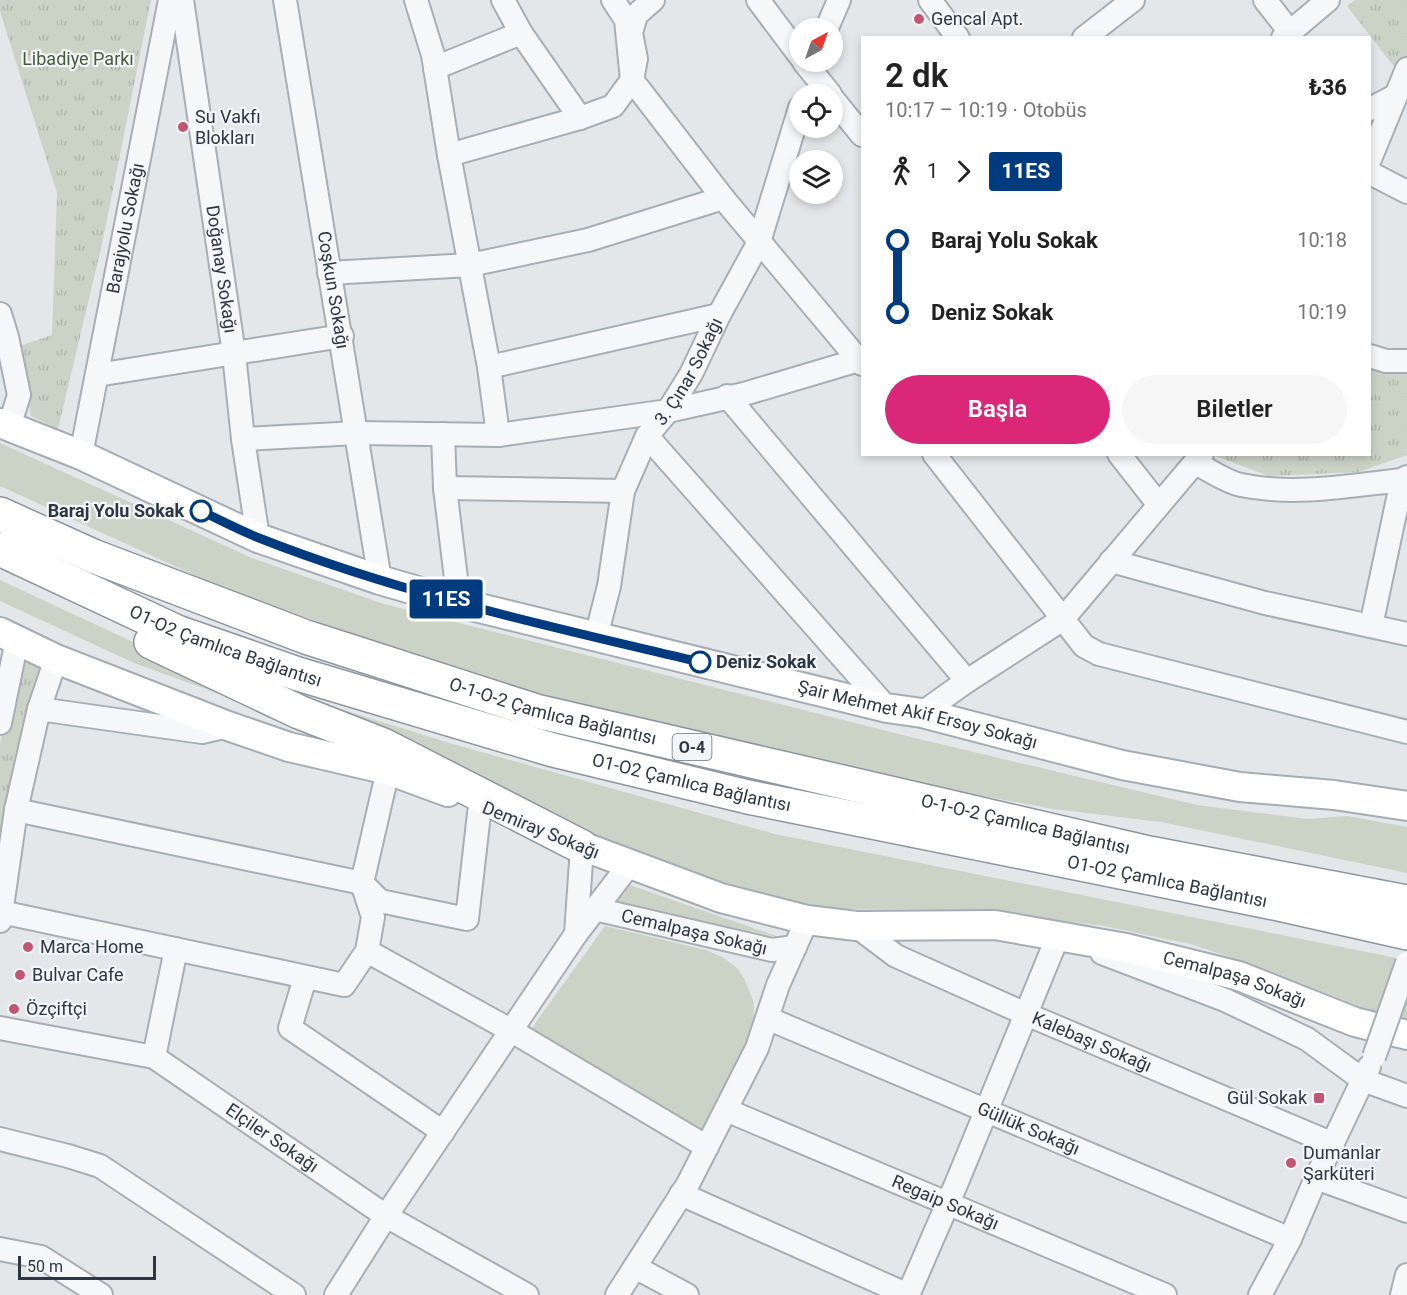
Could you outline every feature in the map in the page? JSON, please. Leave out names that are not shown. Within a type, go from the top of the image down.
[{"type":"highway","name":"O-1-O-2 Çamlıca Bağlantısı","points":[[0,514],[93,556],[306,637],[536,711],[1149,853],[1407,902]]},
{"type":"highway","name":"O1-O2 Çamlıca Bağlantısı","points":[[0,549],[64,581],[177,632],[298,674],[553,750],[748,797],[1262,901],[1407,933]]},
{"type":"highway","points":[[0,572],[299,712],[383,745],[582,847]]},
{"type":"main road","name":"Şair Mehmet Akif Ersoy Sokağı","points":[[5,425],[81,455],[258,538],[380,580],[459,603],[887,708],[922,713],[1122,765],[1240,788],[1334,795],[1407,806]]},
{"type":"main road","name":"Demiray Sokağı","points":[[8,636],[56,659],[228,726],[289,747],[388,770],[426,783],[582,847],[721,898],[807,920],[856,926]]},
{"type":"main road","points":[[1334,795],[1407,791]]},
{"type":"main road","name":"Cemalpaşa Sokağı","points":[[856,926],[995,925],[1126,948],[1239,976],[1355,1022],[1407,1035]]},
{"type":"street","name":"Barajyolu Sokağı","points":[[81,455],[170,0]]},
{"type":"street","name":"Doğanay Sokağı","points":[[182,0],[234,354],[243,439],[258,538]]},
{"type":"street","name":"Coşkun Sokağı","points":[[285,0],[329,273],[342,336],[380,580]]},
{"type":"street","points":[[416,0],[433,55],[449,155],[489,367],[498,435]]},
{"type":"street","points":[[503,0],[521,33],[580,118]]},
{"type":"street","points":[[613,0],[626,20],[632,80],[759,242],[861,360]]},
{"type":"street","points":[[449,155],[580,118],[614,106],[632,80],[636,59],[631,33],[636,15],[654,0]]},
{"type":"street","points":[[758,0],[789,40]]},
{"type":"street","points":[[831,18],[839,0]]},
{"type":"street","points":[[930,0],[957,36]]},
{"type":"street","points":[[1087,36],[1133,0]]},
{"type":"street","points":[[1265,0],[1286,34],[1328,0]]},
{"type":"street","points":[[435,68],[521,33]]},
{"type":"street","points":[[1371,108],[1403,80]]},
{"type":"street","points":[[1371,157],[1403,80]]},
{"type":"street","points":[[843,111],[861,134]]},
{"type":"street","name":"3. Çınar Sokağı","points":[[596,637],[609,586],[623,492],[647,436],[668,411],[691,374],[719,315],[759,242],[791,138]]},
{"type":"street","points":[[1371,174],[1407,192]]},
{"type":"street","points":[[329,273],[470,265],[588,240],[723,198]]},
{"type":"street","points":[[0,314],[19,395],[5,425]]},
{"type":"street","points":[[489,367],[719,315]]},
{"type":"street","points":[[98,375],[342,336]]},
{"type":"street","points":[[1371,356],[1386,361],[1407,361]]},
{"type":"street","points":[[243,439],[357,433],[498,435],[668,411],[744,394],[861,361]]},
{"type":"street","points":[[727,396],[967,681]]},
{"type":"street","points":[[443,434],[445,488],[459,603]]},
{"type":"street","points":[[647,436],[887,708]]},
{"type":"street","points":[[936,456],[1084,646],[1100,654],[1407,732]]},
{"type":"street","points":[[1121,456],[1159,505]]},
{"type":"street","points":[[922,713],[1063,619],[1199,457],[1239,485],[1290,491],[1404,478],[1371,626]]},
{"type":"street","points":[[445,488],[623,492]]},
{"type":"street","points":[[1111,561],[1265,603],[1407,634]]},
{"type":"street","points":[[0,723],[8,636]]},
{"type":"street","points":[[56,659],[39,708],[16,810],[1,917],[176,949],[344,985],[367,951],[373,917],[362,883],[388,770]]},
{"type":"street","points":[[39,708],[202,732],[228,726]]},
{"type":"street","points":[[16,810],[362,883],[380,901],[467,919],[480,805]]},
{"type":"street","points":[[576,934],[582,847]]},
{"type":"street","points":[[336,1295],[386,1216],[576,934],[630,865]]},
{"type":"street","name":"Cemalpaşa Sokağı","points":[[595,909],[772,950],[795,947]]},
{"type":"street","points":[[617,1295],[681,1194],[726,1110],[757,1048],[778,985],[807,920]]},
{"type":"street","name":"Kalebaşı Sokağı","points":[[856,926],[896,956],[1026,1014],[1333,1144]]},
{"type":"street","points":[[681,1194],[908,1295],[948,1204],[1058,936]]},
{"type":"street","name":"Cemalpaşa Sokağı","points":[[1058,936],[1225,1000],[1308,1039],[1363,1080],[1407,1096]]},
{"type":"street","points":[[154,1056],[176,949]]},
{"type":"street","points":[[367,951],[512,1031],[706,1147]]},
{"type":"street","points":[[1260,1295],[1290,1239],[1316,1178],[1374,1057],[1407,963]]},
{"type":"street","points":[[305,978],[290,1028],[443,1132]]},
{"type":"street","name":"Güllük Sokağı","points":[[767,1018],[1290,1239]]},
{"type":"street","name":"Elçiler Sokağı","points":[[0,1028],[154,1056],[386,1216],[527,1295]]},
{"type":"street","name":"Regaip Sokağı","points":[[726,1110],[1165,1295]]},
{"type":"street","points":[[0,1139],[100,1166],[294,1295]]},
{"type":"street","points":[[1316,1178],[1407,1211]]},
{"type":"street","points":[[0,1249],[41,1257],[101,1295]]},
{"type":"street","points":[[635,1267],[687,1295]]},
{"type":"street","points":[[1401,1295],[1407,1275]]},
{"type":"green space","name":"Libadiye Parkı","points":[[0,0],[151,0],[102,244],[58,429],[31,416],[19,346],[52,335],[57,193],[0,11]]},
{"type":"green space","points":[[1355,0],[1407,0],[1407,56],[1399,73],[1371,36],[1347,6]]},
{"type":"green space","points":[[1371,367],[1407,370],[1407,455],[1359,472],[1269,476],[1216,456],[1371,456]]},
{"type":"green space","points":[[0,443],[252,558],[384,604],[923,740],[1197,805],[1307,819],[1348,816],[1407,827],[1407,873],[1161,822],[1053,809],[862,773],[610,714],[464,673],[220,587],[0,486]]},
{"type":"green space","points":[[0,580],[290,715],[390,756],[134,663],[0,601]]},
{"type":"green space","points":[[18,657],[43,663],[0,872],[0,744]]},
{"type":"green space","points":[[304,698],[453,744],[775,834],[1407,960],[1407,1021],[1369,1010],[1263,968],[1190,944],[1104,926],[965,910],[824,909],[726,889],[583,829]]},
{"type":"green space","points":[[627,884],[782,938],[613,903]]},
{"type":"green space","points":[[605,926],[706,950],[724,958],[737,968],[745,980],[754,1003],[753,1034],[707,1137],[529,1032]]},
{"type":"bus line","name":"11ES","points":[[201,511],[258,538],[380,580],[459,603],[700,662]]},
{"type":"place","name":"Gencal Apt.","points":[[919,19]]},
{"type":"place","name":"Su Vakfı Blokları","points":[[183,127]]},
{"type":"place","name":"Baraj Yolu Sokak","points":[[201,511]]},
{"type":"place","name":"Deniz Sokak","points":[[700,662]]},
{"type":"place","name":"Marca Home","points":[[28,947]]},
{"type":"place","name":"Bulvar Cafe","points":[[20,975]]},
{"type":"place","name":"Özçiftçi","points":[[14,1009]]},
{"type":"place","name":"Gül Sokak","points":[[1319,1098]]},
{"type":"place","name":"Dumanlar Şarküteri","points":[[1291,1163]]}]
